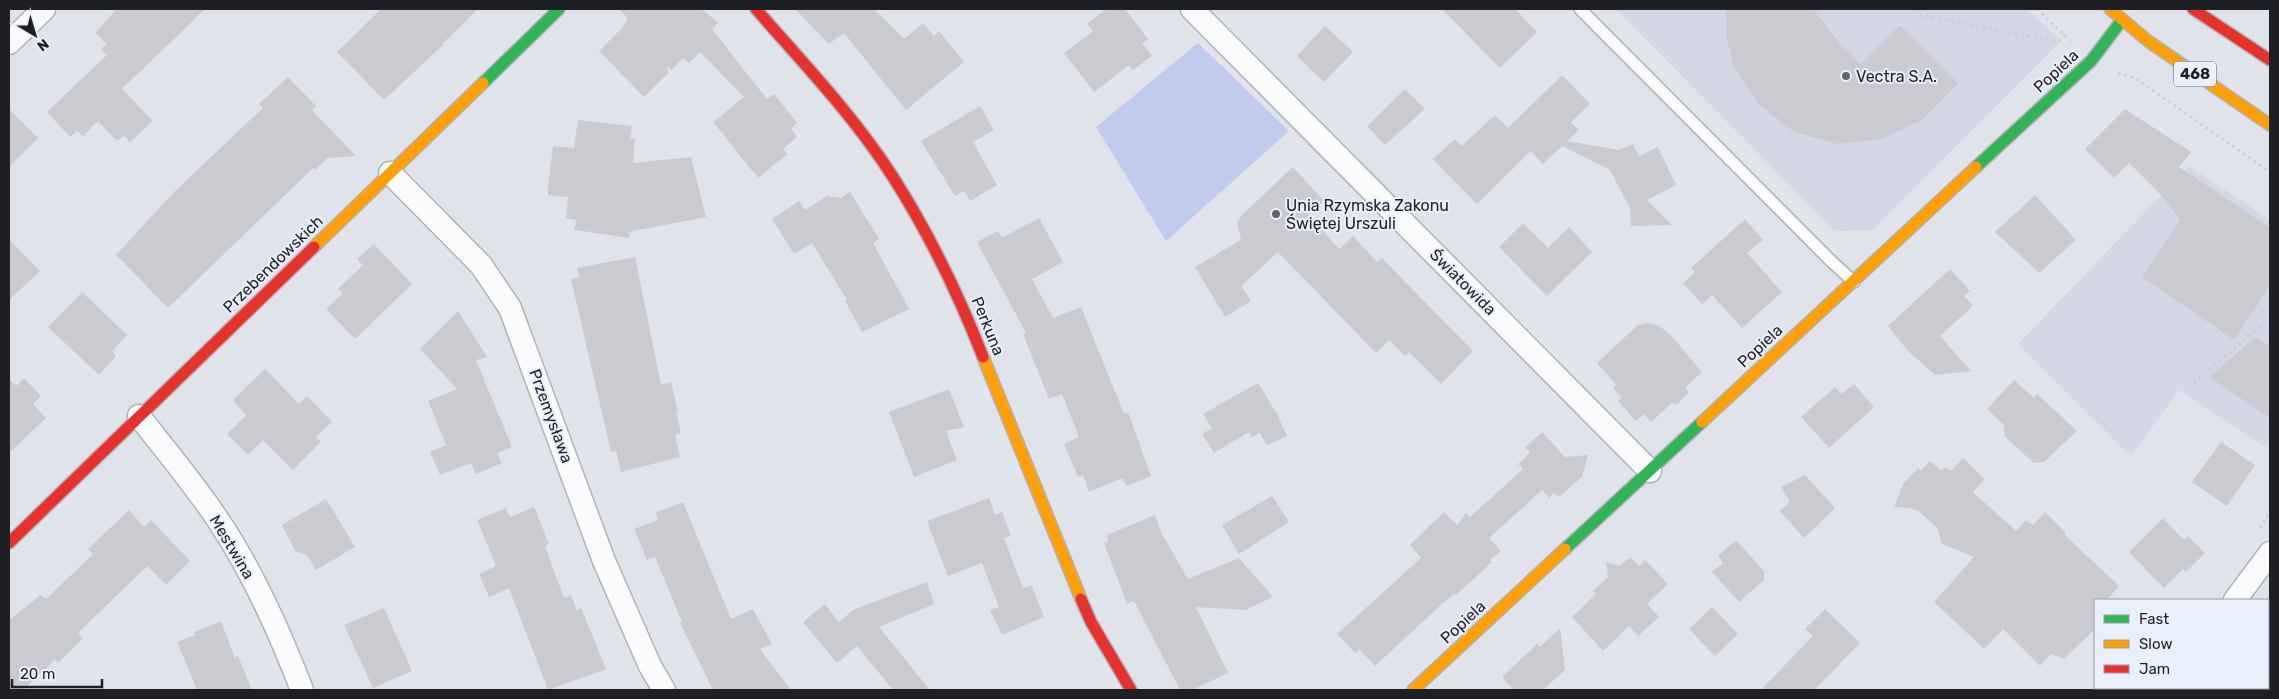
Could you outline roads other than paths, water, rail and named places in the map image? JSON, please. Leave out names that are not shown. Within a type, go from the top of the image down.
[{"type":"street","points":[[9,43],[44,9]]},
{"type":"street","name":"Przebendowskich","points":[[9,543],[559,9]]},
{"type":"street","name":"Perkuna","points":[[756,9],[835,99],[892,176],[936,250],[959,296],[1031,478],[1091,622],[1131,690]]},
{"type":"street","name":"Światowida","points":[[1192,9],[1650,471]]},
{"type":"street","name":"468","points":[[2110,9],[2175,61],[2270,125]]},
{"type":"street","points":[[2193,9],[2270,60]]},
{"type":"street","name":"Popiela","points":[[1413,690],[2091,61],[2122,20]]},
{"type":"street","name":"Przemysława","points":[[390,173],[481,265],[510,308],[604,561],[650,666],[664,690]]},
{"type":"street","name":"Mestwina","points":[[139,416],[220,522],[245,566],[290,658],[302,690]]},
{"type":"street","points":[[2237,599],[2270,553]]},
{"type":"lane","points":[[1580,9],[1854,282]]},
{"type":"place","name":"Vectra S.A.","points":[[1846,76]]},
{"type":"place","name":"Unia Rzymska Zakonu Świętej Urszuli","points":[[1276,214]]}]
